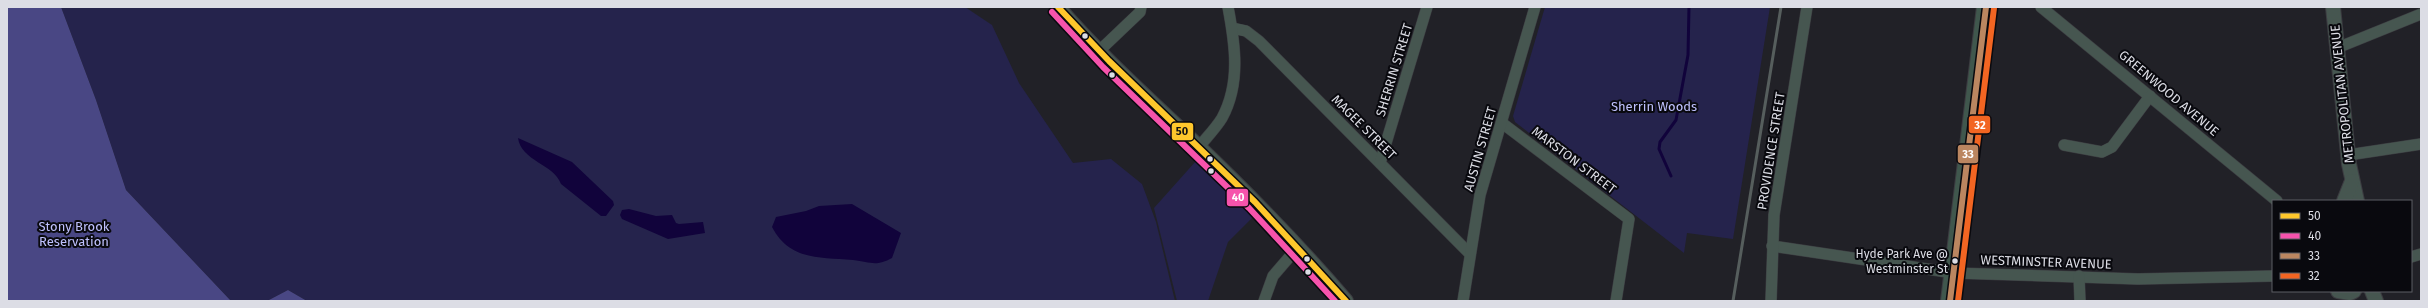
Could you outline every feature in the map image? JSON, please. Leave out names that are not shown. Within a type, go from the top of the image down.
[{"type":"main road","points":[[1950,301],[1967,149],[1986,7]]},
{"type":"street","points":[[1058,7],[1098,52],[1199,147],[1298,248],[1346,301]]},
{"type":"street","points":[[1098,52],[1140,12],[1141,7]]},
{"type":"street","points":[[1199,147],[1221,119],[1230,101],[1236,66],[1228,7]]},
{"type":"street","name":"SHERRIN STREET","points":[[1380,163],[1427,7]]},
{"type":"street","name":"AUSTIN STREET","points":[[1463,301],[1480,195],[1535,7]]},
{"type":"street","name":"PROVIDENCE STREET","points":[[1771,301],[1774,215],[1807,7]]},
{"type":"street","name":"GREENWOOD AVENUE","points":[[2042,7],[2277,200]]},
{"type":"street","name":"METROPOLITAN AVENUE","points":[[2333,7],[2348,155],[2357,200]]},
{"type":"street","points":[[2338,48],[2421,14]]},
{"type":"street","name":"MAGEE STREET","points":[[1232,28],[1246,31],[1259,41],[1470,254]]},
{"type":"street","points":[[2064,145],[2102,152],[2112,147],[2150,96]]},
{"type":"street","name":"MARSTON STREET","points":[[1502,124],[1629,219],[1616,301]]},
{"type":"street","points":[[2348,155],[2421,144]]},
{"type":"street","name":"METROPOLITAN AVENUE","points":[[2344,200],[2352,181]]},
{"type":"street","name":"WESTMINSTER AVENUE","points":[[1772,246],[1954,273],[2138,279],[2272,276]]},
{"type":"street","points":[[1264,301],[1273,276],[1298,248]]},
{"type":"street","points":[[2079,276],[2080,301]]},
{"type":"green space","name":"Stony Brook Reservation","points":[[7,7],[61,7],[96,100],[126,190],[231,301],[7,301]]},
{"type":"green space","points":[[61,7],[965,7],[992,25],[1019,83],[1073,163],[1111,159],[1142,184],[1156,222],[1175,301],[307,301],[288,290],[267,301],[231,301],[126,190],[96,100]]},
{"type":"green space","name":"Sherrin Woods","points":[[1545,7],[1770,7],[1733,239],[1687,233],[1684,253],[1515,122],[1513,116]]},
{"type":"green space","points":[[1196,161],[1253,217],[1228,242],[1208,301],[1177,301],[1154,208]]},
{"type":"green space","points":[[288,290],[307,301],[267,301]]},
{"type":"shaded area","points":[[518,138],[572,162],[613,201],[614,205],[606,216],[601,216],[561,184],[552,172],[525,152],[520,146]]},
{"type":"shaded area","points":[[852,204],[901,233],[892,258],[886,261],[873,263],[807,255],[797,252],[788,246],[779,238],[772,227],[776,217],[806,211],[819,206]]},
{"type":"shaded area","points":[[629,209],[656,216],[672,215],[676,223],[679,224],[703,222],[705,233],[668,239],[622,219],[620,215],[622,210]]},
{"type":"waterway","points":[[1671,176],[1659,149],[1660,142],[1676,120],[1688,55],[1689,7]]},
{"type":"railway","points":[[1733,301],[1781,7]]},
{"type":"transit line","name":"50","points":[[1058,7],[1109,61],[1255,202],[1346,301]]},
{"type":"transit line","name":"33","points":[[1950,301],[1986,7]]},
{"type":"transit line","name":"32","points":[[1958,301],[1994,8]]},
{"type":"transit line","name":"40","points":[[1052,12],[1103,67],[1249,208],[1335,301]]},
{"type":"place","name":"Hyde Park Ave @ Westminster St","points":[[1955,261]]}]
